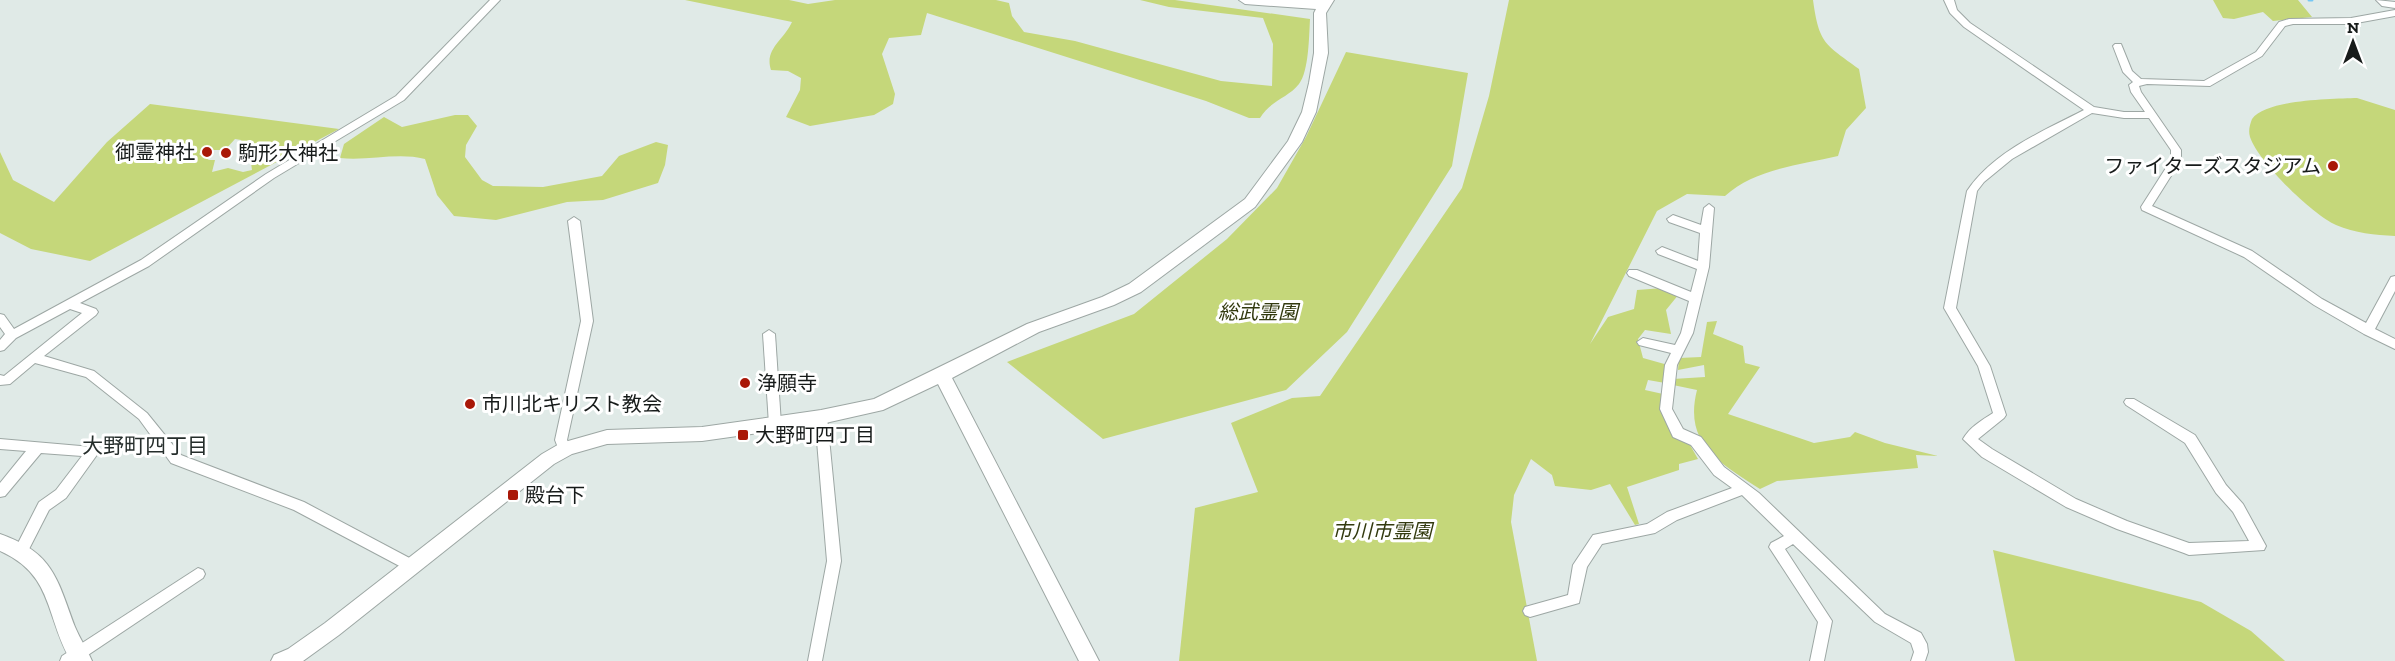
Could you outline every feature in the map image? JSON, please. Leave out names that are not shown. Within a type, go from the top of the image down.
[{"type":"street","points":[[0,347],[12,335],[145,263],[270,176],[400,98],[495,0]]},
{"type":"street","points":[[290,659],[548,459],[565,449],[607,437],[702,434],[821,417],[877,405],[942,375],[1033,328],[1108,301],[1134,288],[1250,203],[1262,190],[1304,127],[1320,61],[1325,3],[1245,0]]},
{"type":"street","points":[[1949,0],[1953,10],[1967,25],[2091,110],[2124,115],[2151,115]]},
{"type":"street","points":[[2381,0],[2385,4],[2395,5]]},
{"type":"street","points":[[2118,46],[2128,72],[2138,82],[2206,84],[2259,54],[2282,24],[2292,21],[2351,21],[2395,13]]},
{"type":"street","points":[[2138,82],[2134,85],[2136,92],[2176,150],[2176,160],[2146,207],[2248,254],[2318,302],[2395,345]]},
{"type":"street","points":[[2091,110],[2027,146],[1989,172],[1976,183],[1972,191],[1950,308],[1984,366],[2000,415],[1980,428],[1969,439],[1987,453],[2071,503],[2122,525],[2189,549],[2259,546],[2238,508],[2221,489],[2190,439],[2130,402]]},
{"type":"street","points":[[1708,208],[1702,267],[1687,333],[1671,365],[1666,409],[1675,430],[1696,441],[1719,471],[1744,489],[1880,618],[1888,624],[1909,630],[1918,639],[1921,653],[1918,661]]},
{"type":"street","points":[[1673,219],[1706,231]]},
{"type":"street","points":[[565,449],[561,440],[587,321],[574,221]]},
{"type":"street","points":[[1662,251],[1702,267]]},
{"type":"street","points":[[1633,273],[1694,298]]},
{"type":"street","points":[[2368,331],[2395,280]]},
{"type":"street","points":[[0,380],[6,381],[92,312],[69,304]]},
{"type":"street","points":[[0,318],[12,335]]},
{"type":"street","points":[[769,334],[775,424]]},
{"type":"street","points":[[1643,342],[1679,351]]},
{"type":"street","points":[[33,358],[90,374],[143,416],[176,459],[299,506],[412,566]]},
{"type":"street","points":[[942,375],[1089,661]]},
{"type":"street","points":[[815,661],[834,561],[821,417]]},
{"type":"street","points":[[0,444],[92,452],[61,494],[44,506],[22,549]]},
{"type":"street","points":[[0,492],[37,448]]},
{"type":"street","points":[[1530,611],[1574,599],[1580,565],[1598,539],[1650,529],[1672,516],[1744,489]]},
{"type":"street","points":[[1794,537],[1776,547],[1825,621],[1817,661]]},
{"type":"street","points":[[0,542],[22,549],[39,563],[53,588],[75,659],[198,574]]},
{"type":"green space","points":[[685,0],[789,0],[808,4],[835,0],[996,0],[1009,3],[1012,16],[1024,32],[1075,41],[1221,81],[1272,86],[1273,44],[1263,18],[1169,7],[1140,0],[1175,0],[1310,19],[1305,71],[1299,84],[1269,107],[1260,118],[1249,118],[1206,101],[927,13],[921,35],[889,38],[882,54],[895,94],[893,104],[874,115],[810,126],[786,117],[800,90],[801,78],[788,71],[771,70],[772,50],[792,22]]},
{"type":"green space","name":"市川市霊園","points":[[1509,0],[1813,0],[1821,35],[1831,48],[1859,69],[1866,108],[1846,130],[1838,156],[1763,174],[1749,180],[1725,196],[1687,194],[1657,211],[1590,344],[1608,317],[1634,309],[1637,290],[1663,288],[1679,294],[1666,310],[1671,334],[1645,330],[1638,339],[1643,358],[1668,365],[1665,383],[1648,380],[1645,390],[1663,394],[1660,404],[1673,438],[1686,438],[1698,459],[1679,464],[1679,470],[1627,487],[1639,524],[1635,525],[1610,484],[1591,490],[1555,486],[1552,475],[1531,459],[1514,495],[1511,522],[1537,661],[1179,661],[1195,508],[1258,492],[1231,423],[1292,398],[1320,396],[1462,188],[1489,96]]},
{"type":"green space","points":[[2213,0],[2298,0],[2312,17],[2273,21],[2263,12],[2234,19],[2223,18]]},
{"type":"green space","name":"総武霊園","points":[[1346,52],[1468,73],[1452,166],[1347,332],[1286,390],[1103,439],[1007,362],[1134,314],[1227,239],[1277,188],[1306,137]]},
{"type":"green space","name":"ファイターズスタジアム","points":[[2357,98],[2395,110],[2395,236],[2350,230],[2326,219],[2287,187],[2255,148],[2250,137],[2252,119],[2271,107],[2301,101]]},
{"type":"green space","points":[[150,104],[339,129],[90,261],[31,249],[0,233],[0,152],[13,180],[54,202],[107,142]],"holes":[[[235,139],[241,140],[245,147],[262,145],[266,148],[251,163],[252,170],[243,172],[228,168],[212,172],[215,160],[209,160],[199,154],[204,150],[225,150]]]},
{"type":"green space","points":[[455,115],[468,115],[477,126],[466,145],[465,157],[482,180],[493,186],[543,187],[602,176],[619,156],[656,142],[668,145],[665,165],[658,183],[603,200],[567,202],[496,220],[454,216],[437,195],[425,159],[404,156],[340,158],[344,144],[384,117],[402,127]]},
{"type":"green space","points":[[1717,321],[1713,334],[1743,346],[1745,363],[1760,367],[1728,414],[1814,443],[1850,437],[1855,432],[1885,443],[1938,456],[1916,455],[1918,468],[1777,481],[1760,489],[1719,461],[1700,439],[1695,425],[1694,409],[1697,390],[1673,385],[1673,379],[1705,377],[1704,365],[1678,370],[1679,358],[1701,357],[1707,322]]},
{"type":"green space","points":[[1993,550],[2201,602],[2251,631],[2285,661],[2015,661]]},
{"type":"place","name":"御霊神社","points":[[207,152]]},
{"type":"place","name":"駒形大神社","points":[[226,153]]},
{"type":"place","name":"ファイターズスタジアム","points":[[2333,166]]},
{"type":"place","name":"浄願寺","points":[[745,383]]},
{"type":"place","name":"市川北キリスト教会","points":[[470,404]]},
{"type":"place","name":"大野町四丁目","points":[[743,435]]},
{"type":"place","name":"殿台下","points":[[513,495]]},
{"type":"district","name":"大野町四丁目","points":[[145,446]]}]
